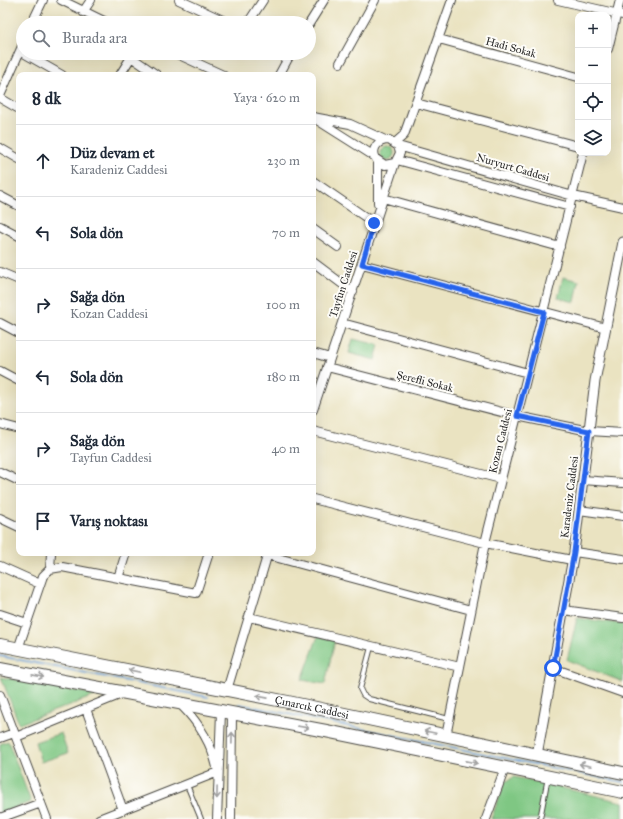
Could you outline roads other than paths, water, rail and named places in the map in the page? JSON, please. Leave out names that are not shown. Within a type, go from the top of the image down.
[{"type":"main road","name":"Çınarcık Caddesi","points":[[0,645],[227,690],[623,773]]},
{"type":"main road","name":"Çınarcık Caddesi","points":[[0,669],[623,792]]},
{"type":"street","points":[[35,16],[43,0]]},
{"type":"street","points":[[61,0],[92,16]]},
{"type":"street","points":[[83,12],[91,0]]},
{"type":"street","points":[[178,0],[214,16]]},
{"type":"street","points":[[253,16],[263,0]]},
{"type":"street","points":[[314,16],[324,0]]},
{"type":"street","points":[[340,63],[375,0]]},
{"type":"street","points":[[397,145],[404,135],[452,0]]},
{"type":"street","points":[[558,0],[620,15]]},
{"type":"street","points":[[608,48],[620,15],[620,0]]},
{"type":"street","name":"Hadi Sokak","points":[[439,39],[575,76]]},
{"type":"street","points":[[16,60],[0,97],[16,107]]},
{"type":"street","points":[[39,60],[57,72]]},
{"type":"street","points":[[122,72],[129,60]]},
{"type":"street","points":[[138,60],[153,72]]},
{"type":"street","points":[[190,60],[216,72]]},
{"type":"street","points":[[281,72],[287,60]]},
{"type":"street","points":[[416,103],[575,145]]},
{"type":"street","points":[[316,118],[350,124],[397,145],[400,153],[378,209]]},
{"type":"street","points":[[316,119],[385,165],[396,161],[570,207]]},
{"type":"street","points":[[378,209],[376,145],[385,140]]},
{"type":"street","name":"Nuryurt Caddesi","points":[[397,145],[573,196],[623,207]]},
{"type":"street","points":[[0,148],[16,157]]},
{"type":"street","name":"Kozan Caddesi","points":[[446,736],[485,543],[582,156]]},
{"type":"street","points":[[316,183],[374,223]]},
{"type":"street","points":[[0,196],[16,204]]},
{"type":"street","points":[[383,198],[560,247]]},
{"type":"street","name":"Tayfun Caddesi","points":[[316,401],[353,292],[378,209]]},
{"type":"street","points":[[0,226],[16,234]]},
{"type":"street","points":[[316,231],[338,247]]},
{"type":"street","name":"Karadeniz Caddesi","points":[[537,755],[573,556],[595,381],[621,264],[623,242]]},
{"type":"street","points":[[316,264],[353,292]]},
{"type":"street","points":[[362,264],[606,328]]},
{"type":"street","points":[[0,272],[16,279]]},
{"type":"street","points":[[0,323],[16,331]]},
{"type":"street","points":[[342,323],[528,373]]},
{"type":"street","points":[[316,354],[330,358]]},
{"type":"street","name":"Şerefli Sokak","points":[[327,368],[517,416],[589,431],[623,433]]},
{"type":"street","points":[[0,371],[16,379]]},
{"type":"street","points":[[0,424],[16,428]]},
{"type":"street","points":[[316,432],[501,479]]},
{"type":"street","points":[[0,472],[16,480]]},
{"type":"street","points":[[583,480],[623,483]]},
{"type":"street","points":[[316,500],[485,543],[573,556],[623,559]]},
{"type":"street","points":[[579,510],[623,516]]},
{"type":"street","points":[[0,518],[16,526]]},
{"type":"street","points":[[50,569],[51,556]]},
{"type":"street","points":[[118,578],[125,556]]},
{"type":"street","points":[[18,648],[43,576],[50,569],[62,567],[196,593],[208,556]]},
{"type":"street","points":[[227,690],[267,556]]},
{"type":"street","points":[[275,556],[471,610]]},
{"type":"street","points":[[0,566],[40,584]]},
{"type":"street","points":[[563,610],[623,618]]},
{"type":"street","points":[[0,614],[27,623]]},
{"type":"street","points":[[249,617],[460,667]]},
{"type":"street","points":[[553,668],[623,693]]},
{"type":"street","points":[[0,738],[15,735],[86,709],[124,693]]},
{"type":"street","points":[[0,695],[47,819]]},
{"type":"street","points":[[181,705],[193,717],[206,736],[214,756],[218,772]]},
{"type":"street","points":[[86,709],[123,810]]},
{"type":"street","points":[[215,818],[218,772],[227,713]]},
{"type":"street","points":[[227,713],[231,819]]},
{"type":"street","points":[[486,819],[505,768]]},
{"type":"street","points":[[99,819],[218,772]]},
{"type":"street","points":[[0,818],[41,803]]},
{"type":"lane","points":[[371,646],[360,689],[363,695],[369,699],[449,719]]},
{"type":"lane","points":[[540,819],[548,777]]},
{"type":"lane","points":[[186,785],[201,819]]},
{"type":"waterway","points":[[0,656],[208,697]]},
{"type":"waterway","points":[[239,704],[623,782]]}]
